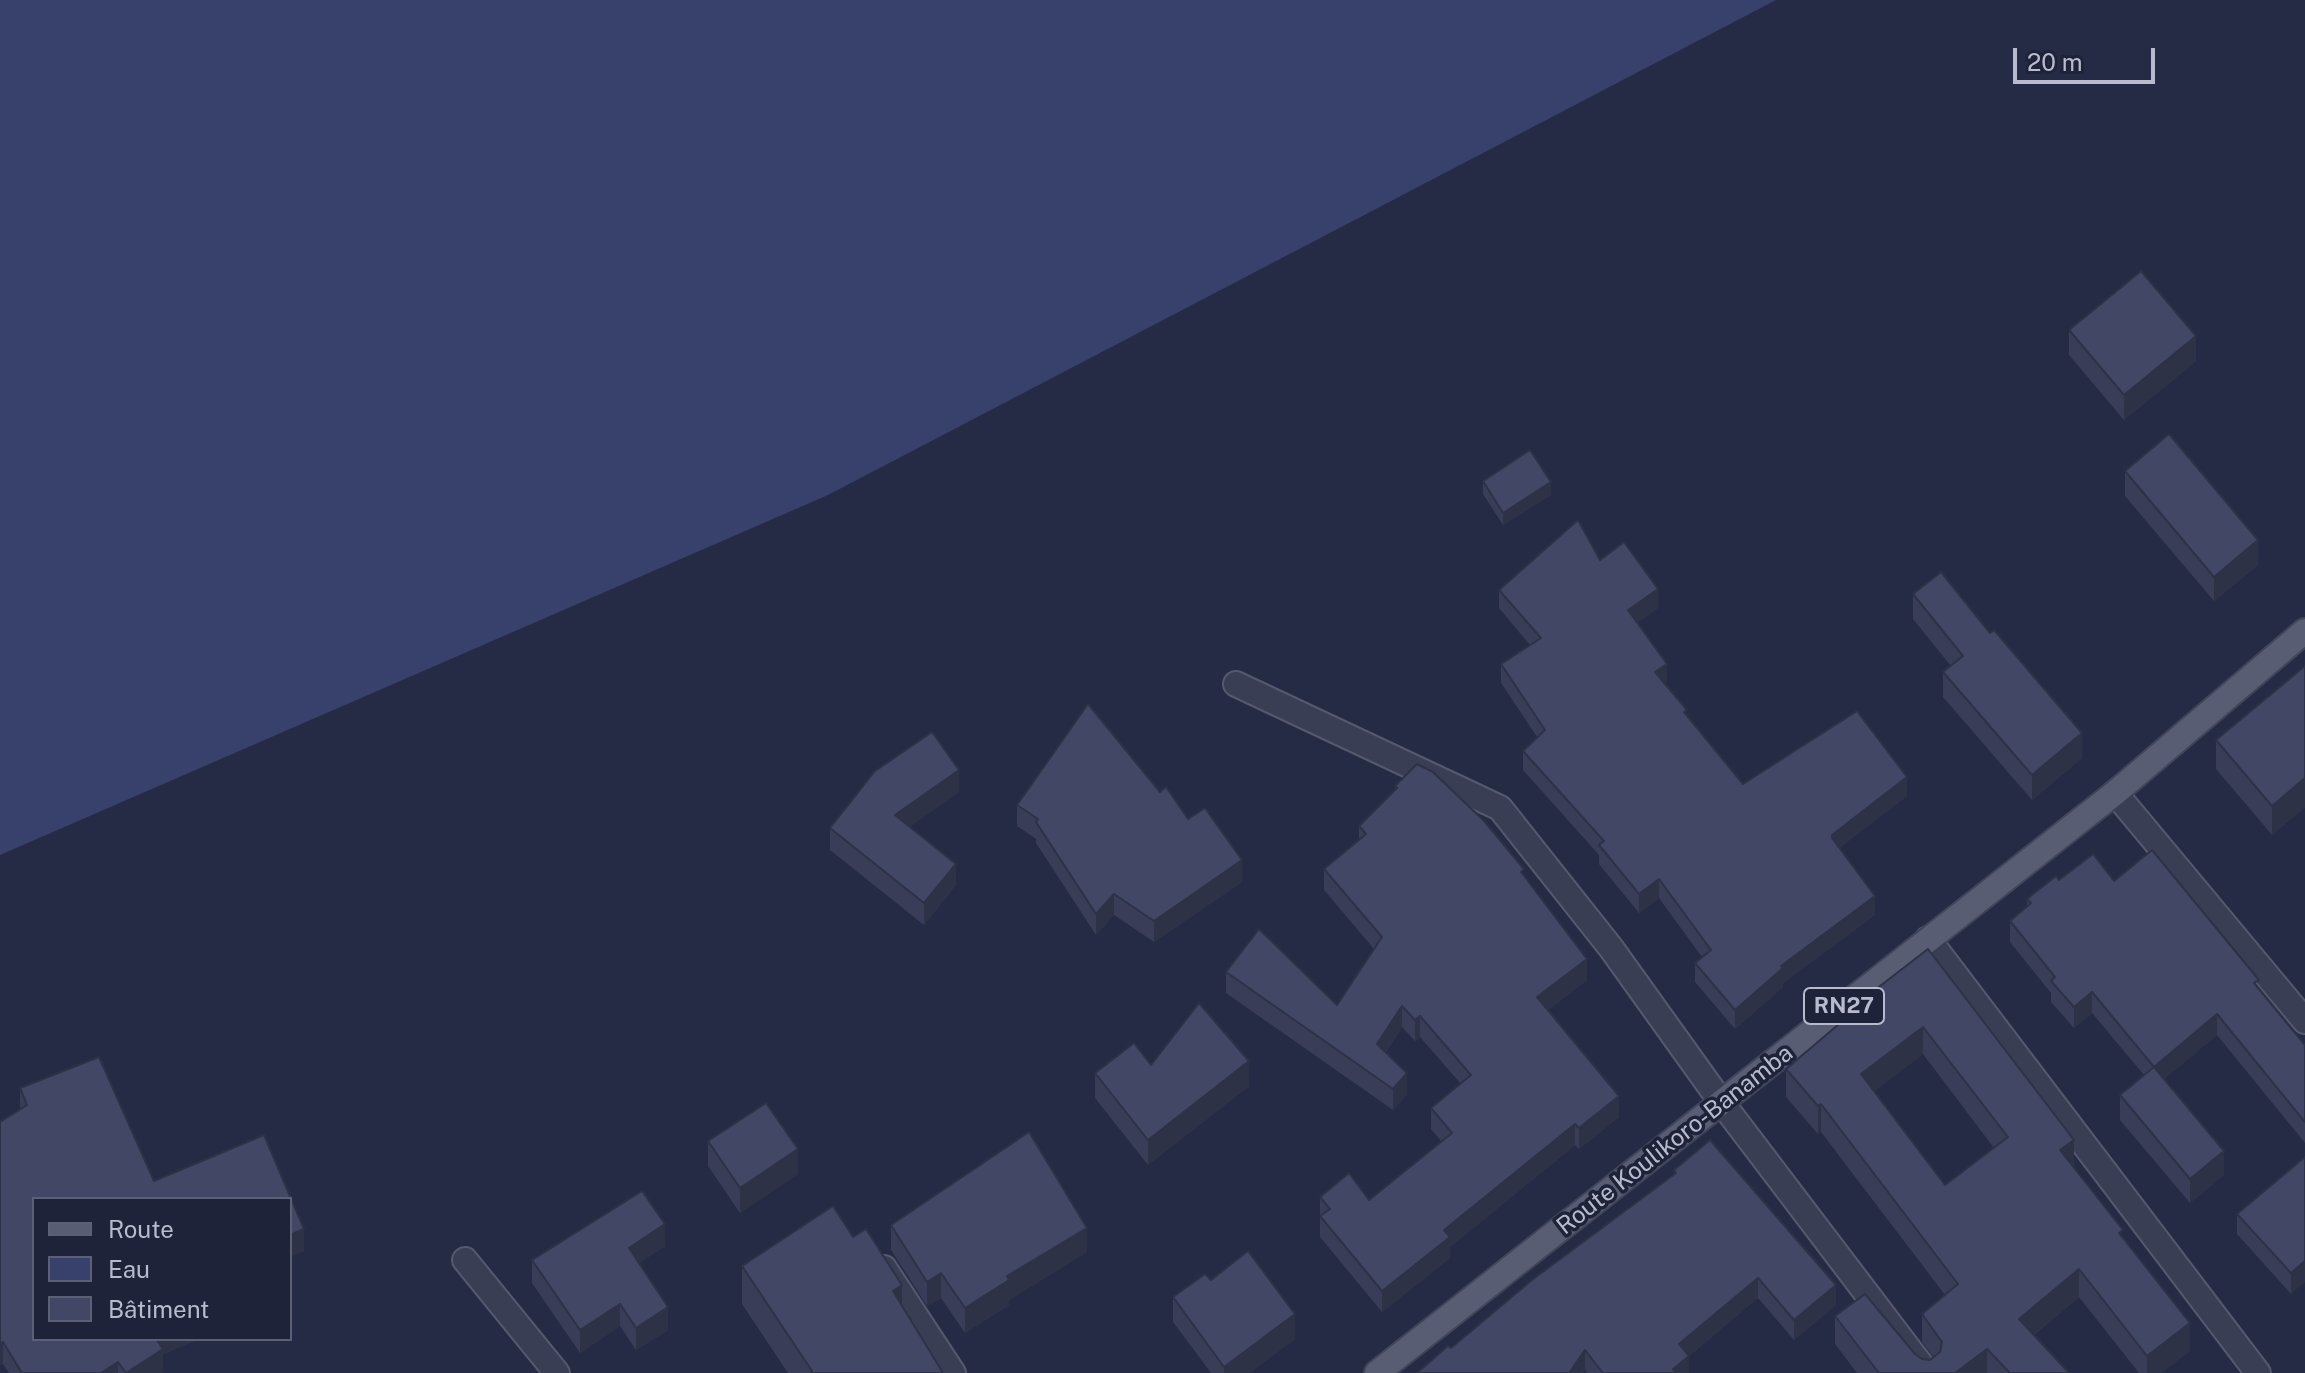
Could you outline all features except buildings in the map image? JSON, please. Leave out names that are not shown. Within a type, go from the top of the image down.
[{"type":"main road","name":"Route Koulikoro-Banamba","points":[[1377,1373],[2115,793],[2305,631]]},
{"type":"street","points":[[1236,684],[1500,808],[1611,948],[1722,1103],[1927,1373]]},
{"type":"street","points":[[2115,793],[2305,1021]]},
{"type":"street","points":[[1928,939],[2258,1373]]},
{"type":"street","points":[[870,1246],[953,1373]]},
{"type":"street","points":[[465,1260],[557,1373]]},
{"type":"water","points":[[0,0],[1776,0],[828,495],[0,855]]}]
